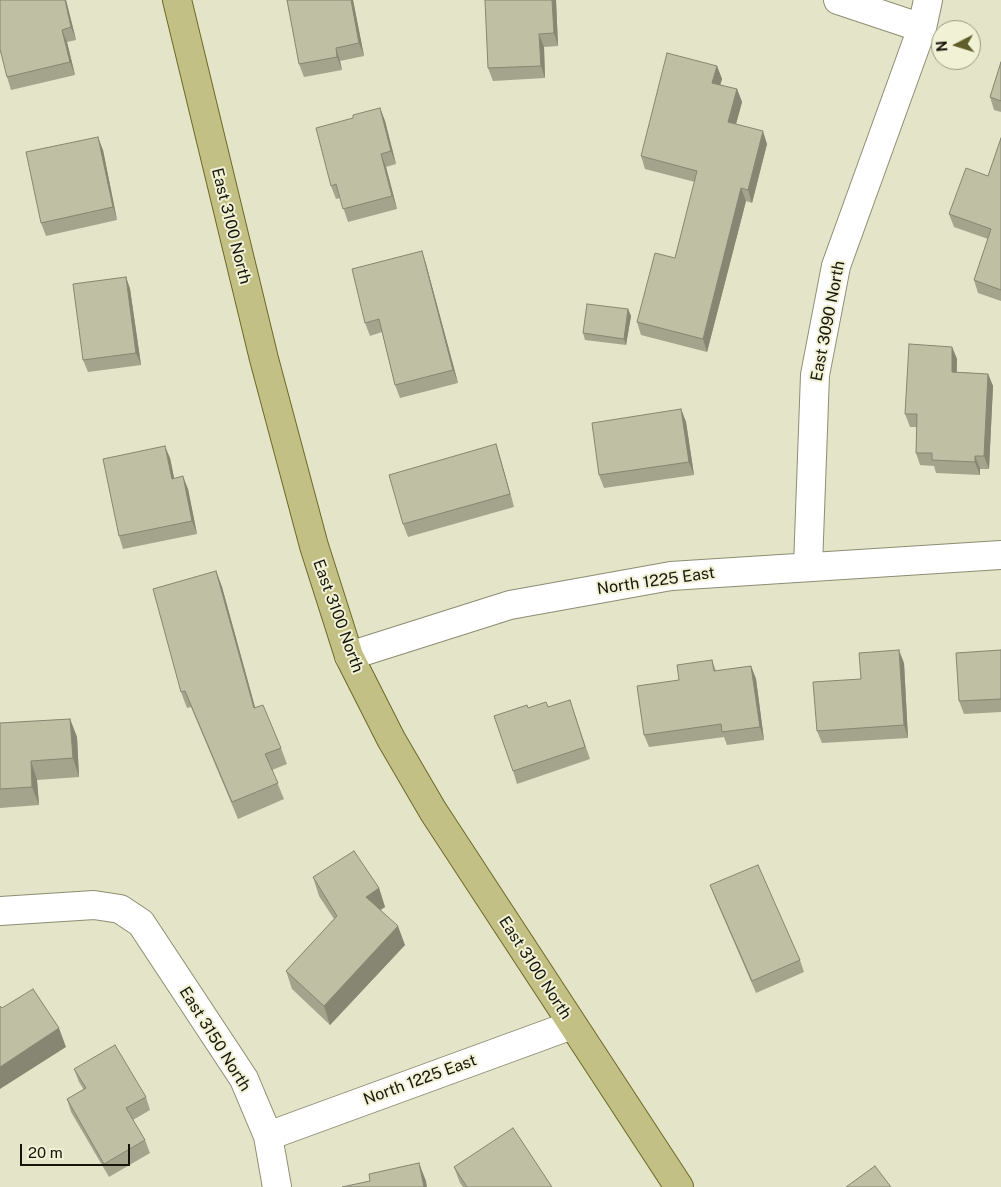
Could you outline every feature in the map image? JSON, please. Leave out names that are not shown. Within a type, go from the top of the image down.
[{"type":"main road","name":"East 3100 North","points":[[176,0],[264,359],[314,546],[349,656],[391,739],[433,811],[679,1187]]},
{"type":"street","points":[[838,0],[922,28]]},
{"type":"street","name":"East 3090 North","points":[[808,566],[815,375],[836,266],[922,28],[928,0]]},
{"type":"street","name":"North 1225 East","points":[[349,656],[510,605],[671,576],[808,566],[1001,556]]},
{"type":"street","name":"East 3150 North","points":[[0,911],[94,905],[120,909],[141,922],[244,1078],[268,1136],[277,1187]]},
{"type":"street","name":"North 1225 East","points":[[268,1136],[572,1025]]},
{"type":"building","points":[[0,0],[65,0],[71,27],[62,30],[70,62],[7,77],[0,49]]},
{"type":"building","points":[[287,0],[351,0],[359,43],[336,48],[337,57],[299,64]]},
{"type":"building","points":[[485,0],[552,0],[554,33],[539,34],[541,66],[488,68]]},
{"type":"building","points":[[667,53],[717,66],[712,83],[737,89],[728,122],[763,131],[748,190],[741,188],[703,339],[637,322],[655,253],[675,258],[697,171],[641,156]]},
{"type":"building","points":[[1001,62],[1001,101],[990,97]]},
{"type":"building","points":[[380,108],[391,151],[381,154],[392,196],[343,209],[336,184],[331,186],[316,128]]},
{"type":"building","points":[[98,137],[113,207],[41,223],[26,152]]},
{"type":"building","points":[[1001,138],[1001,290],[974,280],[991,229],[949,214],[966,168],[988,176]]},
{"type":"building","points":[[422,251],[453,370],[395,385],[379,319],[365,323],[352,269]]},
{"type":"building","points":[[126,277],[136,353],[83,360],[73,284]]},
{"type":"building","points":[[587,304],[628,309],[624,339],[583,333]]},
{"type":"building","points":[[909,344],[952,347],[952,372],[988,374],[984,456],[975,456],[975,462],[932,460],[932,453],[916,453],[917,414],[905,414]]},
{"type":"building","points":[[681,409],[689,462],[599,475],[592,423]]},
{"type":"building","points":[[496,444],[510,494],[403,524],[389,475]]},
{"type":"building","points":[[165,446],[172,479],[183,476],[192,521],[119,536],[103,459]]},
{"type":"building","points":[[216,571],[254,708],[263,705],[281,748],[265,754],[278,783],[232,802],[185,691],[181,692],[153,589]]},
{"type":"building","points":[[899,650],[904,725],[817,731],[813,682],[861,679],[859,653]]},
{"type":"building","points":[[1001,650],[1001,699],[959,701],[956,653]]},
{"type":"building","points":[[712,660],[714,671],[751,666],[760,727],[722,732],[721,724],[644,735],[637,686],[679,680],[677,665]]},
{"type":"building","points":[[570,700],[585,747],[513,771],[494,716],[527,705],[528,708],[546,702],[548,707]]},
{"type":"building","points":[[70,719],[73,758],[31,761],[32,787],[0,789],[0,723]]},
{"type":"building","points":[[354,851],[379,888],[366,897],[398,926],[324,1006],[286,971],[337,916],[313,877]]},
{"type":"building","points":[[758,865],[800,960],[752,981],[710,885]]},
{"type":"building","points":[[33,989],[59,1028],[0,1067],[0,1006],[2,1008]]},
{"type":"building","points":[[115,1045],[146,1097],[126,1108],[145,1140],[104,1164],[67,1099],[86,1088],[74,1069]]},
{"type":"building","points":[[513,1128],[552,1187],[467,1187],[454,1167]]},
{"type":"building","points":[[419,1163],[424,1187],[342,1187],[370,1181],[369,1174]]},
{"type":"building","points":[[875,1166],[891,1187],[846,1187]]}]
